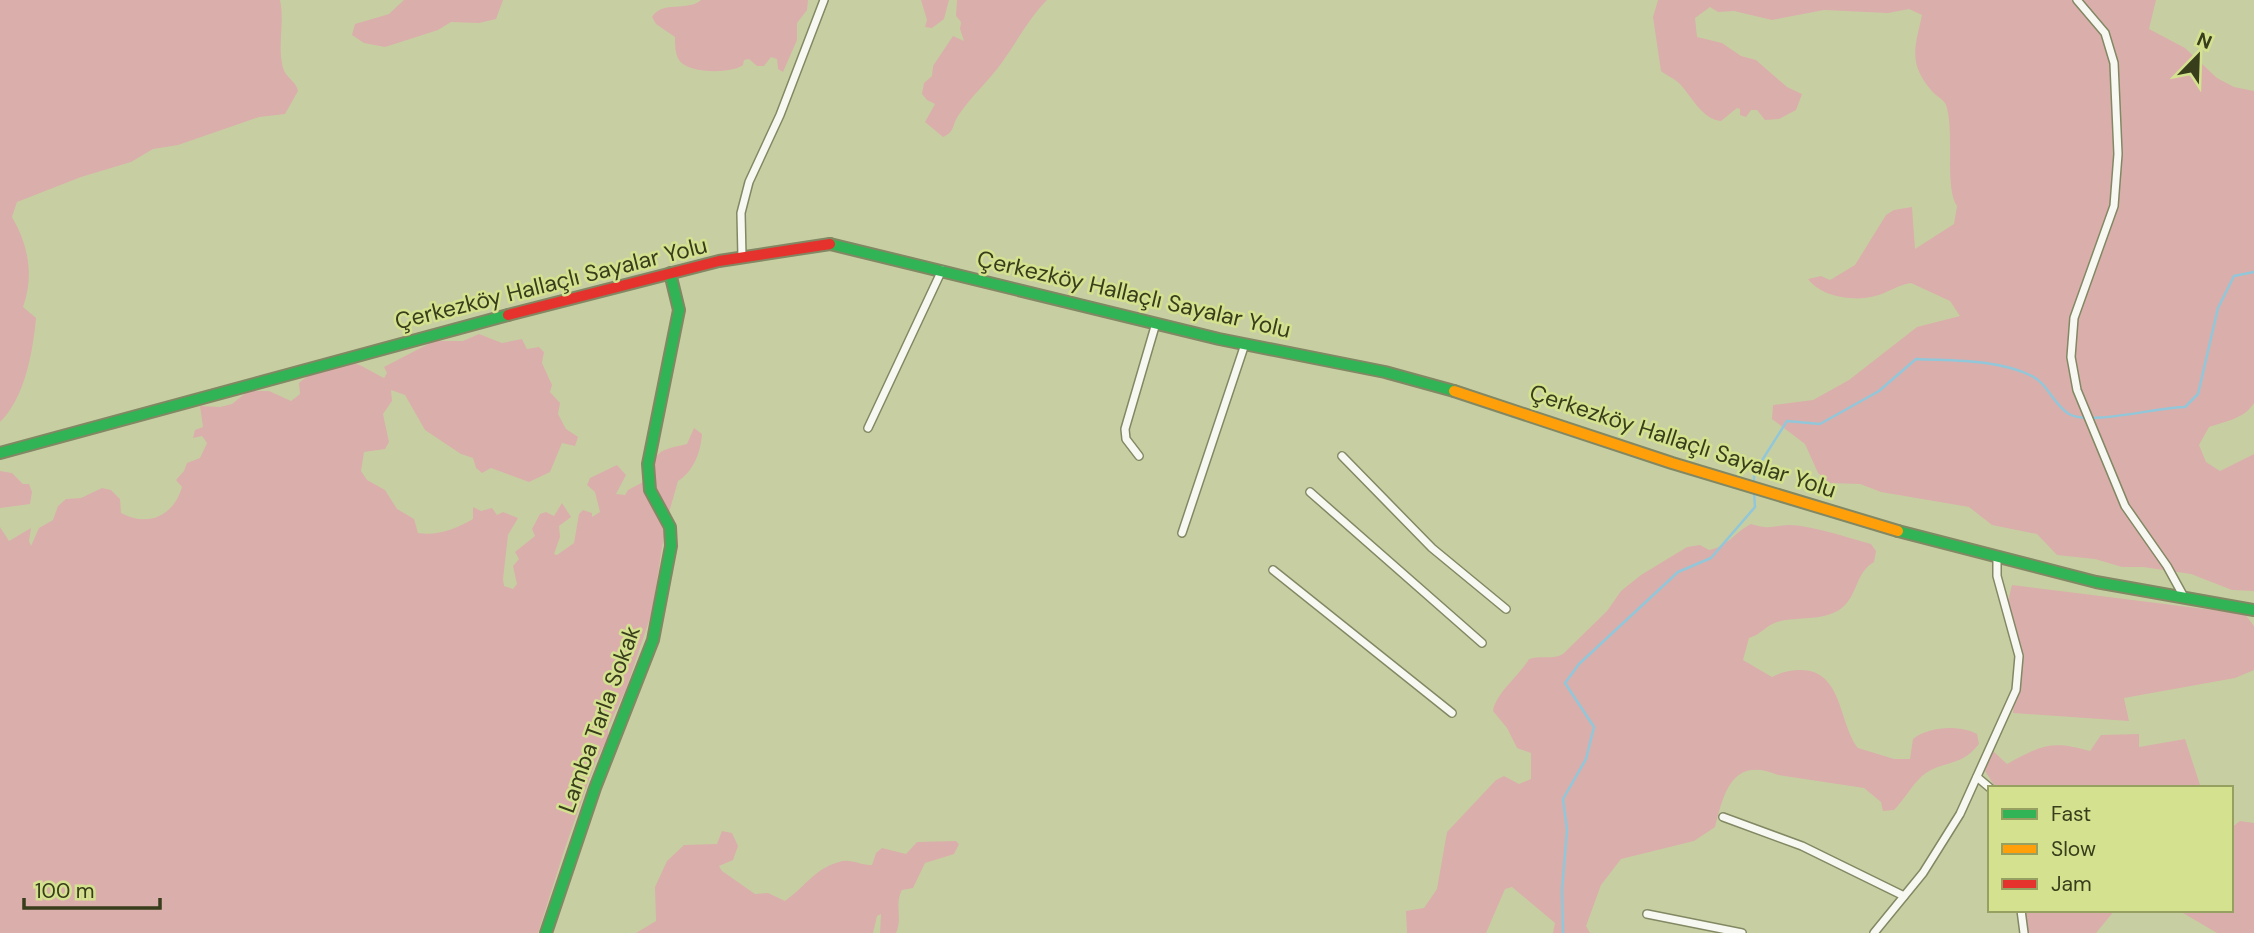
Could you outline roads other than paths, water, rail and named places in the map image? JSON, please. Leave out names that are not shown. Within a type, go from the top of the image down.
[{"type":"main road","name":"Çerkezköy Hallaçlı Sayalar Yolu","points":[[0,453],[334,359],[670,274],[794,246],[830,244],[1245,344],[1385,372],[1500,404],[1769,494],[2096,582],[2254,610]]},
{"type":"main road","name":"Lamba Tarla Sokak","points":[[546,933],[595,788],[653,640],[661,600],[671,546],[670,527],[650,490],[648,464],[667,382],[679,310],[670,274]]},
{"type":"street","points":[[742,257],[741,213],[748,182],[780,115],[824,0]]},
{"type":"street","points":[[2077,0],[2105,33],[2114,63],[2117,100],[2114,206],[2074,318],[2070,338],[2077,390],[2125,506],[2167,566],[2184,597]]},
{"type":"street","points":[[868,428],[942,269]]},
{"type":"street","points":[[1139,456],[1126,439],[1125,429],[1156,323]]},
{"type":"street","points":[[1182,533],[1245,344]]},
{"type":"street","points":[[1342,456],[1432,548],[1506,609]]},
{"type":"street","points":[[1310,492],[1482,643]]},
{"type":"street","points":[[1874,933],[1904,896],[1961,814],[2015,690],[2019,656],[1997,576],[1997,556]]},
{"type":"street","points":[[1273,570],[1452,713]]},
{"type":"street","points":[[1977,777],[1988,786]]},
{"type":"street","points":[[1723,817],[1802,846],[1904,896]]},
{"type":"street","points":[[2021,912],[2024,933]]},
{"type":"street","points":[[1647,914],[1742,933]]},
{"type":"waterway","points":[[1754,485],[1754,473],[1787,421],[1820,424],[1879,391],[1916,359],[1975,362],[2018,370],[2037,379],[2064,410],[2079,417],[2107,417],[2185,407],[2198,394],[2218,308],[2234,276],[2254,272]]},
{"type":"waterway","points":[[1563,933],[1562,890],[1567,830],[1563,799],[1586,759],[1594,727],[1565,683],[1579,664],[1678,572],[1711,558],[1755,507],[1754,492]]}]
